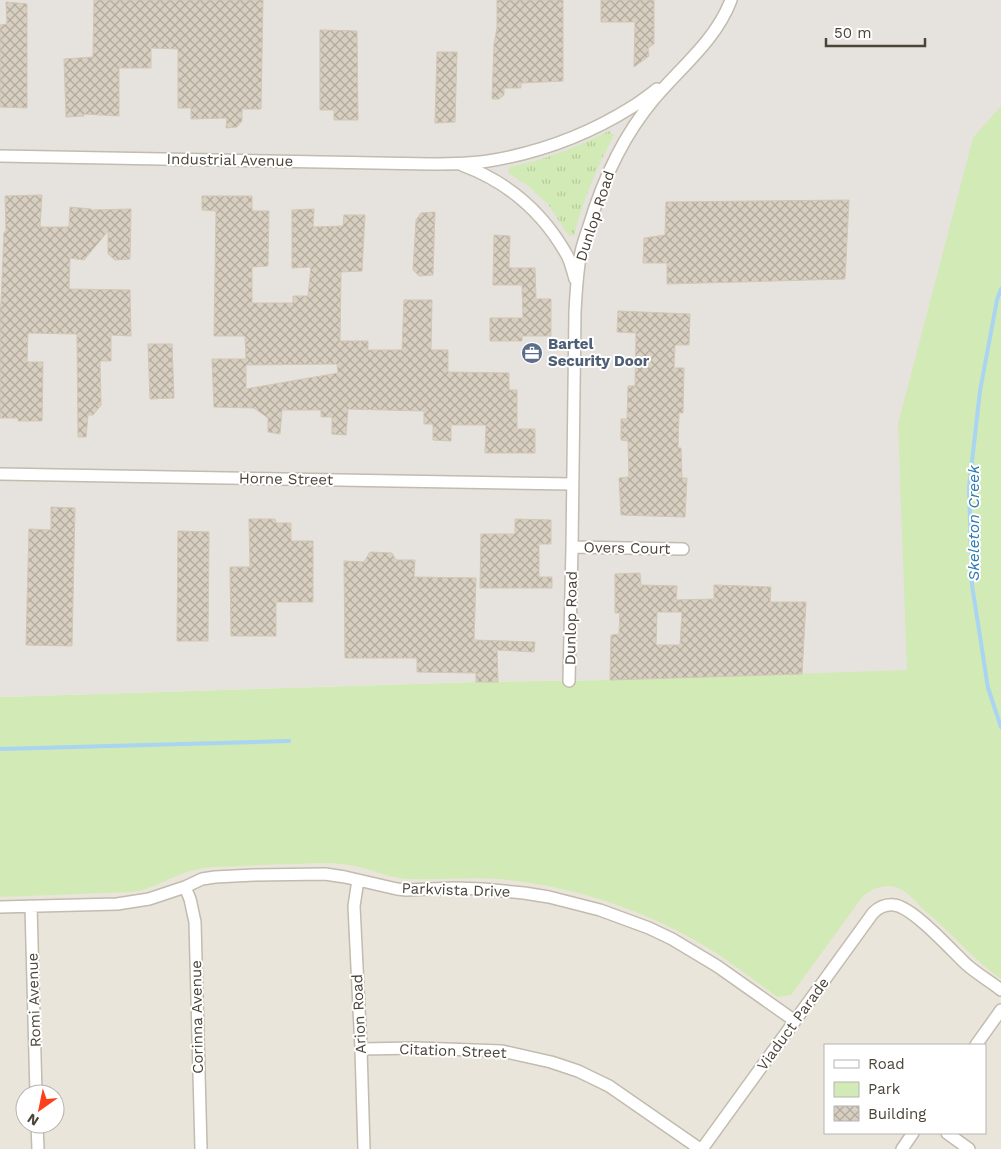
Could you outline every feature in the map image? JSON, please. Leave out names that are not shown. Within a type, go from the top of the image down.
[{"type":"street","name":"Dunlop Road","points":[[569,681],[575,312],[576,283],[581,252],[604,180],[641,115],[713,33],[731,0]]},
{"type":"street","name":"Industrial Avenue","points":[[0,156],[460,164],[488,161],[513,156],[570,138],[632,107],[674,76]]},
{"type":"street","name":"Industrial Avenue","points":[[460,164],[481,172],[501,184],[521,198],[540,217],[568,258],[576,283]]},
{"type":"street","name":"Horne Street","points":[[0,474],[572,484]]},
{"type":"street","name":"Overs Court","points":[[572,547],[683,549]]},
{"type":"street","name":"Parkvista Drive","points":[[0,907],[136,902],[150,899],[185,887],[193,882],[209,878],[254,875],[325,874],[406,890],[454,888],[524,893],[549,897],[600,910],[649,928],[672,939],[717,966],[795,1021]]},
{"type":"street","name":"Arion Road","points":[[358,880],[354,906],[362,1049],[364,1149]]},
{"type":"street","name":"Corinna Avenue","points":[[185,887],[190,898],[195,922],[200,1149]]},
{"type":"street","name":"Viaduct Parade","points":[[701,1149],[873,913],[881,907],[896,905],[906,909],[968,966],[1001,990]]},
{"type":"street","name":"Romi Avenue","points":[[31,906],[36,1084]]},
{"type":"street","points":[[977,1044],[1001,1010]]},
{"type":"street","name":"Citation Street","points":[[362,1049],[417,1048],[502,1051],[550,1062],[578,1071],[609,1086],[701,1149]]},
{"type":"street","points":[[37,1134],[38,1149]]},
{"type":"street","points":[[902,1149],[912,1134]]},
{"type":"street","points":[[947,1134],[969,1149]]},
{"type":"shaded area","points":[[0,0],[1001,0],[1001,668],[0,697]]},
{"type":"shaded area","points":[[1001,747],[1001,1149],[0,1149],[0,776]]},
{"type":"green space","points":[[1001,106],[1001,979],[977,960],[907,894],[891,886],[878,888],[863,896],[791,995],[777,997],[704,946],[670,927],[599,899],[550,886],[524,882],[488,878],[408,879],[393,877],[349,865],[318,863],[205,868],[193,870],[152,887],[132,892],[0,897],[0,697],[907,670],[898,424],[973,138]]},
{"type":"green space","points":[[609,131],[614,135],[591,184],[574,235],[569,236],[548,204],[527,185],[508,173],[508,170],[510,167],[536,161],[561,152]]},
{"type":"building","points":[[94,0],[263,0],[261,109],[242,109],[242,121],[237,127],[226,128],[227,118],[191,119],[191,108],[178,108],[178,49],[151,48],[151,68],[119,68],[119,116],[84,114],[84,116],[66,117],[64,59],[93,57]]},
{"type":"building","points":[[497,0],[563,0],[563,81],[521,83],[521,88],[504,88],[504,95],[499,99],[492,99]]},
{"type":"building","points":[[601,0],[654,0],[654,44],[648,48],[649,56],[634,67],[635,22],[601,22]]},
{"type":"building","points":[[6,2],[27,4],[27,108],[0,107],[0,25],[7,24]]},
{"type":"building","points":[[320,30],[357,31],[358,120],[334,120],[334,110],[320,110]]},
{"type":"building","points":[[437,52],[457,52],[455,122],[435,123]]},
{"type":"building","points":[[42,195],[40,227],[69,227],[70,207],[91,210],[131,209],[130,259],[115,260],[108,254],[108,231],[84,260],[70,258],[69,289],[130,290],[131,336],[111,335],[111,361],[100,361],[101,405],[93,415],[88,415],[86,437],[78,437],[77,334],[28,333],[27,362],[43,362],[42,421],[18,421],[18,418],[0,418],[0,303],[4,232],[6,232],[5,196]]},
{"type":"building","points":[[202,196],[252,196],[252,211],[269,211],[268,266],[252,267],[252,303],[293,303],[293,296],[308,296],[311,267],[292,268],[292,210],[314,209],[313,227],[343,226],[344,215],[365,215],[362,271],[341,272],[340,341],[368,341],[368,350],[402,350],[404,300],[432,300],[431,350],[448,350],[448,372],[509,373],[509,390],[517,390],[517,429],[535,429],[535,453],[485,453],[486,425],[451,425],[451,441],[433,440],[433,424],[424,424],[424,411],[348,409],[346,435],[332,434],[332,417],[321,417],[321,410],[282,410],[280,434],[268,432],[268,418],[254,408],[214,407],[212,359],[246,359],[245,336],[214,336],[216,211],[202,210]],"holes":[[[337,364],[338,373],[246,389],[246,365]]]},
{"type":"building","points":[[849,200],[845,279],[667,284],[667,263],[643,263],[644,238],[665,235],[666,202]]},
{"type":"building","points":[[435,212],[433,275],[419,276],[413,270],[416,220],[421,213]]},
{"type":"building","points":[[494,235],[510,236],[509,268],[535,268],[536,299],[551,299],[551,336],[522,336],[522,341],[490,341],[490,318],[523,318],[522,285],[493,285]]},
{"type":"building","points":[[618,311],[690,314],[689,345],[675,345],[674,368],[684,368],[683,413],[679,413],[678,448],[681,448],[682,478],[687,478],[685,517],[621,515],[619,478],[629,477],[628,441],[621,440],[621,419],[627,419],[628,386],[635,386],[636,333],[617,332]]},
{"type":"building","points":[[148,344],[172,344],[174,398],[150,399]]},
{"type":"building","points":[[51,507],[75,508],[72,646],[26,645],[29,529],[51,530]]},
{"type":"building","points":[[249,519],[275,519],[276,523],[291,523],[291,541],[313,541],[313,602],[276,602],[276,636],[231,636],[230,567],[250,567]]},
{"type":"building","points":[[515,519],[551,520],[551,544],[539,544],[539,577],[552,577],[552,588],[480,588],[481,534],[515,534]]},
{"type":"building","points":[[178,531],[209,532],[208,641],[177,641]]},
{"type":"building","points":[[370,552],[392,553],[396,560],[415,560],[414,577],[476,578],[474,640],[535,642],[534,652],[497,650],[498,682],[476,682],[476,673],[417,672],[417,658],[345,658],[344,561],[364,562]]},
{"type":"building","points":[[640,573],[641,585],[677,586],[676,600],[714,599],[714,585],[771,587],[770,602],[806,602],[802,674],[610,680],[611,635],[619,634],[620,613],[615,613],[615,574]],"holes":[[[657,612],[682,612],[680,645],[656,645]]]},
{"type":"waterway","name":"Skeleton Creek","points":[[1001,289],[997,300],[980,391],[969,488],[972,585],[988,688],[1001,727]]},
{"type":"waterway","points":[[0,749],[289,741]]},
{"type":"place","name":"Bartel Security Door","points":[[532,353]]}]
